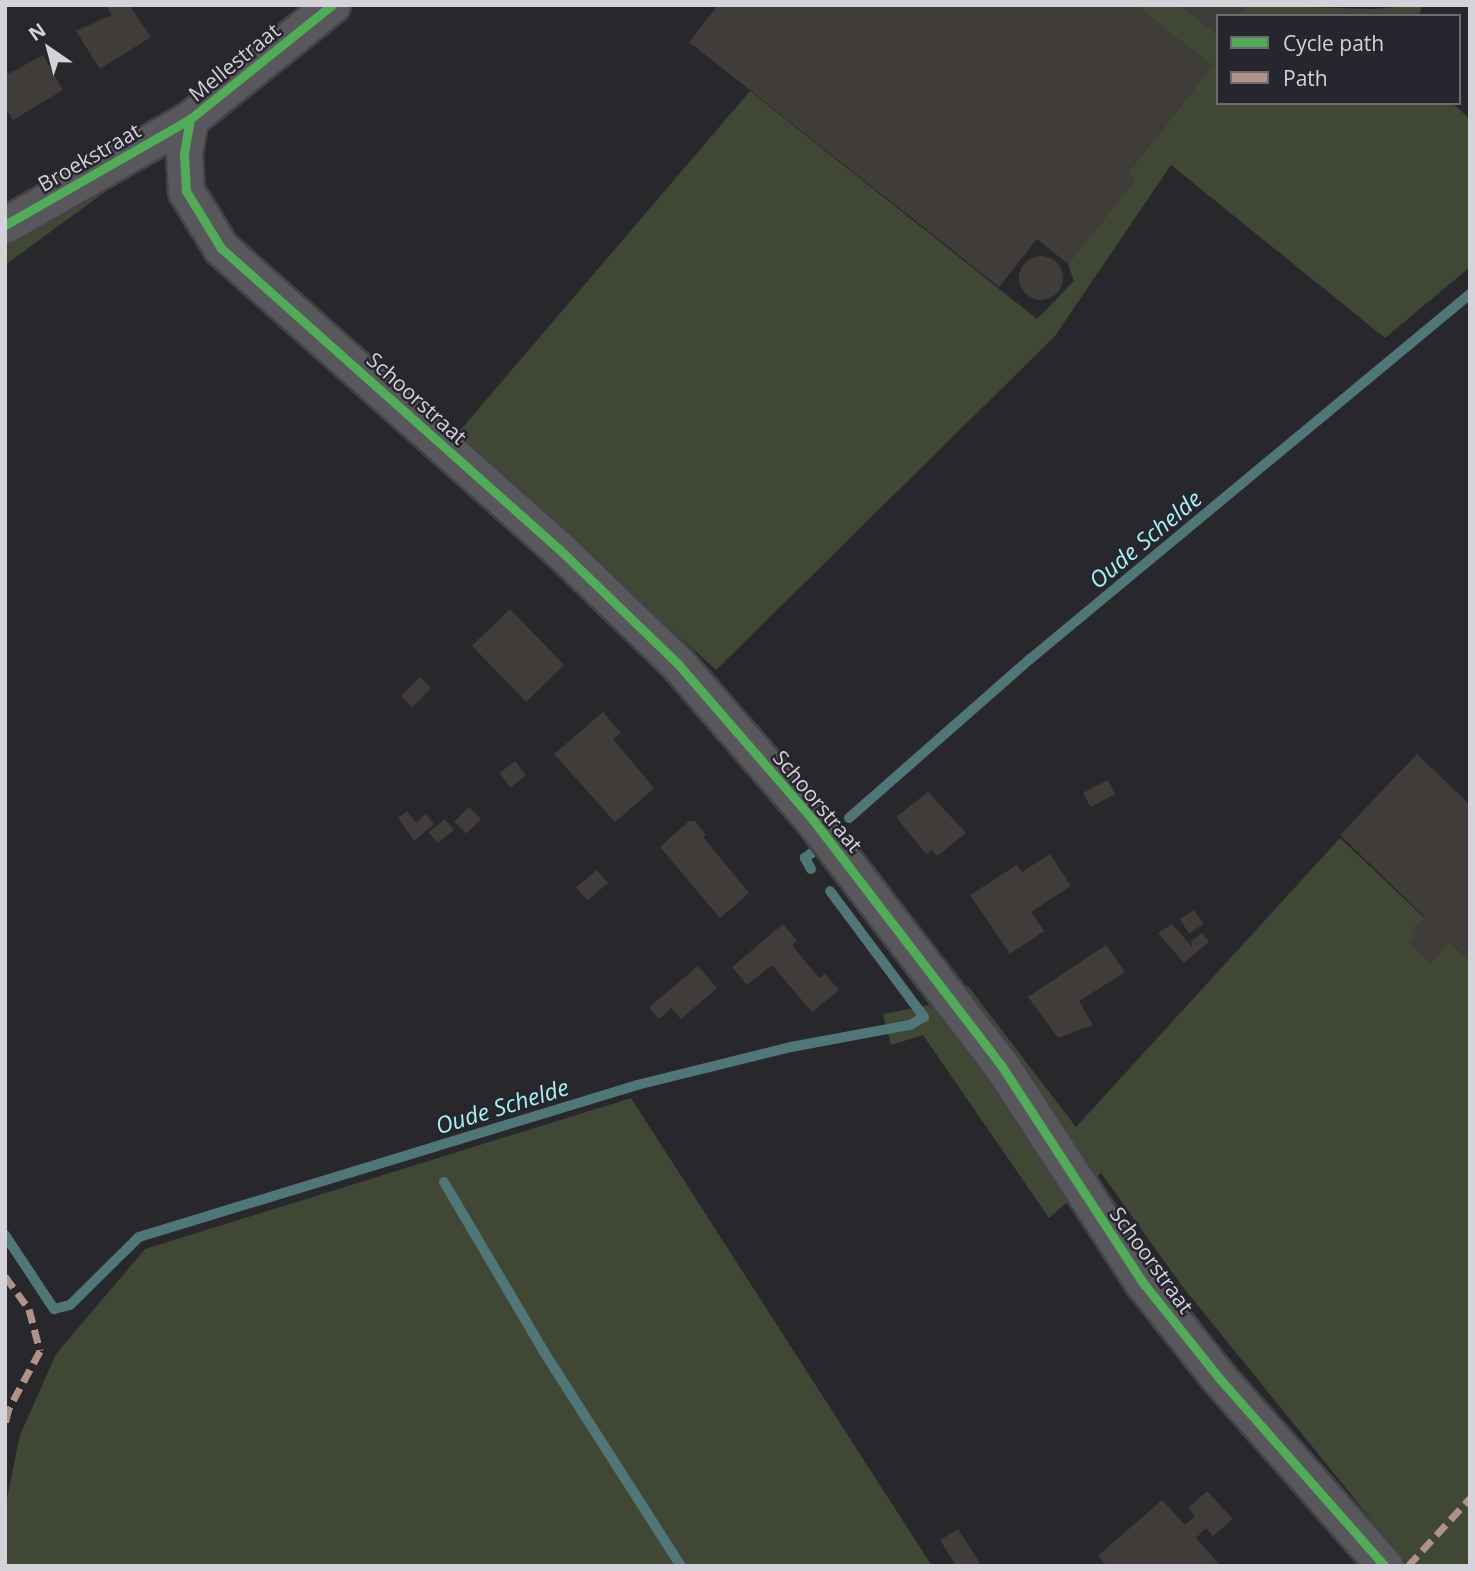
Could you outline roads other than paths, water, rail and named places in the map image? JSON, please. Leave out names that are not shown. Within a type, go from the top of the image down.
[{"type":"street","name":"Mellestraat","points":[[190,119],[332,5]]},
{"type":"street","name":"Broekstraat","points":[[5,225],[190,119]]},
{"type":"street","name":"Schoorstraat","points":[[190,119],[184,154],[186,191],[221,248],[559,548],[685,671],[813,820],[1001,1065],[1144,1284],[1219,1378],[1385,1566]]},
{"type":"waterway","name":"Oude Schelde","points":[[849,818],[1029,660],[1470,294]]},
{"type":"waterway","name":"Oude Schelde","points":[[811,869],[805,858],[813,852]]},
{"type":"waterway","name":"Oude Schelde","points":[[5,1235],[54,1309],[70,1305],[139,1237],[637,1085],[791,1047],[910,1025],[924,1017],[830,891]]},
{"type":"waterway","points":[[444,1182],[544,1352],[681,1566]]}]
